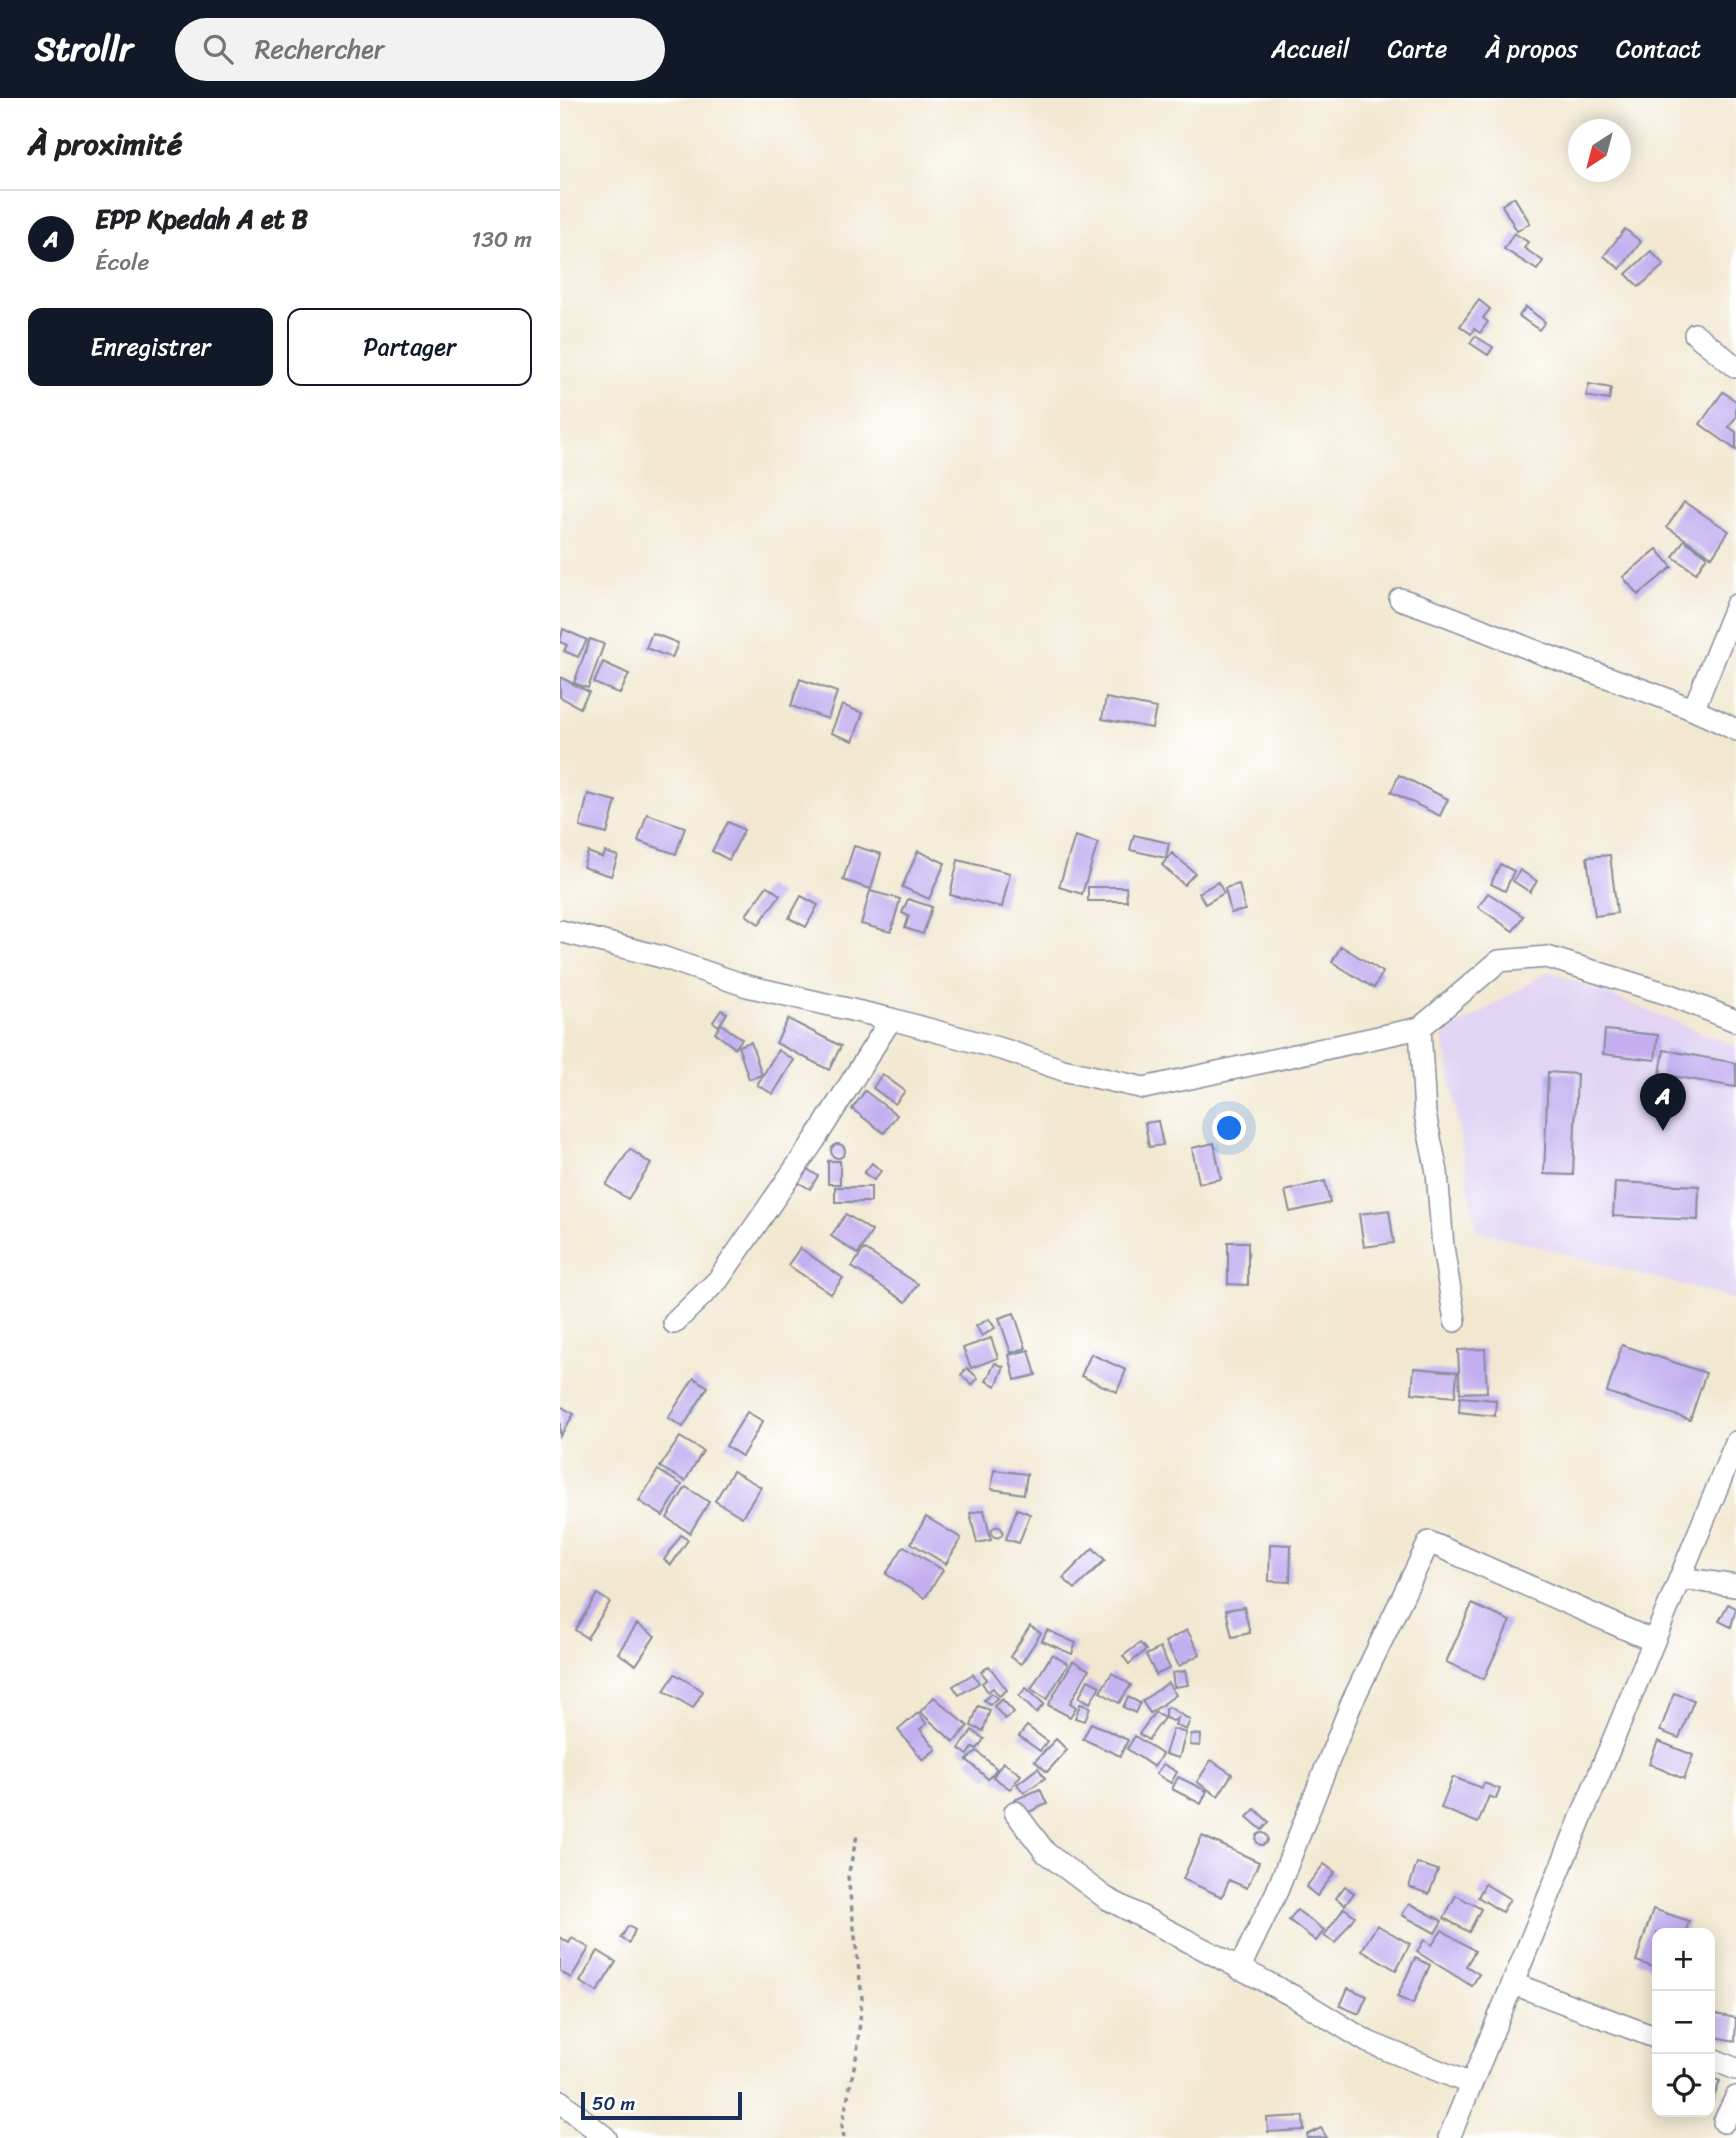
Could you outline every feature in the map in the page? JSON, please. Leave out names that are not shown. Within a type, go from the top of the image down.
[{"type":"street","points":[[1695,334],[1736,367]]},
{"type":"street","points":[[1400,598],[1694,708],[1736,730]]},
{"type":"street","points":[[1694,708],[1736,605]]},
{"type":"street","points":[[560,931],[662,957],[747,986],[891,1019],[1005,1050],[1063,1070],[1144,1088],[1420,1028],[1499,961],[1547,957],[1671,995],[1736,1021]]},
{"type":"street","points":[[674,1323],[718,1280],[814,1141],[891,1019]]},
{"type":"street","points":[[1420,1028],[1425,1114],[1437,1172],[1443,1247],[1455,1321]]},
{"type":"street","points":[[1450,2138],[1736,1442]]},
{"type":"street","points":[[1239,1969],[1276,1891],[1352,1702],[1429,1542],[1653,1641]]},
{"type":"street","points":[[1681,1578],[1736,1586]]},
{"type":"street","points":[[1015,1812],[1046,1853],[1106,1898],[1293,1996],[1368,2042],[1471,2084]]},
{"type":"street","points":[[1514,1984],[1652,2036]]},
{"type":"street","points":[[1715,2061],[1736,2068]]},
{"type":"street","points":[[1724,2122],[1736,2096]]},
{"type":"street","points":[[560,2101],[606,2138]]},
{"type":"path","points":[[844,2138],[842,2124],[857,2053],[862,1998],[848,1876],[857,1836]]},
{"type":"shaded area","points":[[1549,971],[1736,1046],[1736,1300],[1476,1230],[1443,1036]]},
{"type":"building","points":[[1514,197],[1530,223],[1517,231],[1502,205]]},
{"type":"building","points":[[1625,229],[1641,242],[1620,269],[1604,256]]},
{"type":"building","points":[[1514,233],[1528,242],[1524,248],[1543,261],[1537,270],[1504,249]]},
{"type":"building","points":[[1651,251],[1664,265],[1639,287],[1626,274]]},
{"type":"building","points":[[1479,300],[1490,309],[1483,318],[1488,322],[1480,333],[1474,329],[1471,334],[1460,326]]},
{"type":"building","points":[[1526,307],[1545,322],[1539,330],[1519,316]]},
{"type":"building","points":[[1475,336],[1493,347],[1488,355],[1470,343]]},
{"type":"building","points":[[1589,384],[1611,388],[1609,400],[1586,396]]},
{"type":"building","points":[[1723,392],[1736,401],[1736,417],[1729,427],[1736,432],[1736,450],[1700,424]]},
{"type":"building","points":[[1684,502],[1729,531],[1712,557],[1667,527]]},
{"type":"building","points":[[1684,540],[1707,556],[1696,573],[1673,557]]},
{"type":"building","points":[[1657,549],[1672,567],[1638,595],[1623,577]]},
{"type":"building","points":[[563,629],[587,640],[578,657],[564,651],[567,645],[560,642]]},
{"type":"building","points":[[652,633],[678,643],[672,658],[646,648]]},
{"type":"building","points":[[590,639],[604,644],[588,688],[574,683]]},
{"type":"building","points":[[603,662],[629,674],[620,694],[594,683]]},
{"type":"building","points":[[560,677],[589,692],[580,708],[560,697]]},
{"type":"building","points":[[800,679],[837,692],[828,719],[791,706]]},
{"type":"building","points":[[1106,698],[1156,708],[1152,728],[1102,719]]},
{"type":"building","points":[[842,705],[863,713],[853,741],[831,733]]},
{"type":"building","points":[[1399,775],[1448,799],[1440,816],[1391,792]]},
{"type":"building","points":[[588,794],[616,801],[607,834],[580,827]]},
{"type":"building","points":[[647,814],[685,827],[676,854],[638,841]]},
{"type":"building","points":[[728,822],[744,830],[729,860],[712,851]]},
{"type":"building","points":[[1134,835],[1169,843],[1166,858],[1130,850]]},
{"type":"building","points":[[1075,836],[1098,843],[1082,894],[1059,887]]},
{"type":"building","points":[[854,846],[881,854],[871,889],[843,880]]},
{"type":"building","points":[[918,851],[945,863],[929,899],[902,887]]},
{"type":"building","points":[[588,852],[603,858],[605,852],[618,856],[611,876],[583,867]]},
{"type":"building","points":[[1172,853],[1195,873],[1184,885],[1162,865]]},
{"type":"building","points":[[1610,855],[1617,913],[1595,916],[1587,857]]},
{"type":"building","points":[[958,860],[1010,873],[1002,907],[950,895]]},
{"type":"building","points":[[1500,864],[1514,871],[1505,891],[1491,884]]},
{"type":"building","points":[[1520,870],[1537,881],[1530,892],[1513,881]]},
{"type":"building","points":[[1218,882],[1224,893],[1205,904],[1199,893]]},
{"type":"building","points":[[1239,884],[1245,910],[1231,913],[1225,888]]},
{"type":"building","points":[[767,886],[780,895],[759,924],[746,915]]},
{"type":"building","points":[[1088,887],[1126,887],[1127,901],[1088,901]]},
{"type":"building","points":[[870,891],[900,899],[891,932],[861,924]]},
{"type":"building","points":[[1488,893],[1523,916],[1513,931],[1478,907]]},
{"type":"building","points":[[801,896],[818,905],[806,927],[789,918]]},
{"type":"building","points":[[908,899],[932,907],[923,934],[905,928],[909,916],[902,913]]},
{"type":"building","points":[[1341,946],[1383,972],[1374,988],[1332,962]]},
{"type":"building","points":[[721,1010],[727,1013],[719,1026],[713,1022]]},
{"type":"building","points":[[788,1019],[841,1046],[829,1070],[776,1043]]},
{"type":"building","points":[[721,1024],[742,1039],[735,1048],[715,1033]]},
{"type":"building","points":[[1605,1030],[1658,1035],[1655,1060],[1603,1054]]},
{"type":"building","points":[[751,1042],[762,1075],[749,1079],[738,1046]]},
{"type":"building","points":[[778,1050],[794,1060],[773,1094],[757,1085]]},
{"type":"building","points":[[1664,1050],[1736,1063],[1736,1087],[1660,1074]]},
{"type":"building","points":[[1548,1072],[1577,1074],[1573,1175],[1544,1174]]},
{"type":"building","points":[[882,1074],[905,1091],[895,1104],[873,1088]]},
{"type":"building","points":[[865,1091],[897,1115],[884,1133],[852,1109]]},
{"type":"building","points":[[1158,1121],[1163,1145],[1149,1147],[1145,1123]]},
{"type":"building","points":[[1214,1143],[1221,1179],[1199,1183],[1192,1148]]},
{"type":"building","points":[[835,1144],[841,1144],[845,1151],[841,1158],[835,1158],[831,1154],[831,1148]]},
{"type":"building","points":[[630,1149],[651,1164],[628,1199],[606,1185]]},
{"type":"building","points":[[828,1161],[840,1161],[840,1184],[828,1184]]},
{"type":"building","points":[[872,1163],[881,1171],[874,1180],[864,1173]]},
{"type":"building","points":[[804,1167],[818,1176],[810,1189],[796,1181]]},
{"type":"building","points":[[1325,1181],[1330,1203],[1290,1212],[1285,1191]]},
{"type":"building","points":[[1615,1182],[1699,1186],[1698,1220],[1613,1216]]},
{"type":"building","points":[[835,1187],[871,1187],[871,1202],[835,1202]]},
{"type":"building","points":[[1389,1210],[1394,1243],[1364,1247],[1359,1214]]},
{"type":"building","points":[[846,1214],[872,1231],[858,1254],[831,1236]]},
{"type":"building","points":[[1228,1242],[1248,1242],[1248,1285],[1228,1284]]},
{"type":"building","points":[[800,1248],[843,1278],[831,1294],[788,1265]]},
{"type":"building","points":[[864,1249],[918,1284],[906,1302],[852,1267]]},
{"type":"building","points":[[1014,1313],[1026,1348],[1011,1353],[999,1318]]},
{"type":"building","points":[[989,1319],[995,1328],[982,1336],[976,1326]]},
{"type":"building","points":[[991,1338],[998,1358],[971,1368],[963,1348]]},
{"type":"building","points":[[1622,1345],[1706,1373],[1690,1420],[1607,1392]]},
{"type":"building","points":[[1485,1349],[1487,1392],[1460,1393],[1458,1350]]},
{"type":"building","points":[[1029,1350],[1036,1375],[1015,1380],[1009,1355]]},
{"type":"building","points":[[1091,1354],[1126,1370],[1117,1392],[1081,1376]]},
{"type":"building","points":[[995,1363],[1004,1367],[996,1386],[986,1381]]},
{"type":"building","points":[[967,1368],[978,1378],[972,1385],[961,1375]]},
{"type":"building","points":[[1414,1368],[1457,1372],[1455,1397],[1412,1393]]},
{"type":"building","points":[[694,1378],[708,1387],[683,1427],[668,1418]]},
{"type":"building","points":[[1460,1397],[1496,1400],[1495,1416],[1459,1412]]},
{"type":"building","points":[[560,1406],[574,1414],[560,1436]]},
{"type":"building","points":[[747,1412],[763,1421],[742,1456],[726,1446]]},
{"type":"building","points":[[680,1437],[703,1451],[685,1481],[660,1467]]},
{"type":"building","points":[[658,1470],[682,1485],[663,1516],[639,1501]]},
{"type":"building","points":[[994,1470],[1027,1474],[1024,1494],[991,1489]]},
{"type":"building","points":[[733,1471],[761,1487],[742,1517],[715,1501]]},
{"type":"building","points":[[686,1487],[709,1502],[690,1533],[667,1518]]},
{"type":"building","points":[[1017,1509],[1030,1514],[1019,1543],[1006,1539]]},
{"type":"building","points":[[984,1510],[991,1540],[977,1543],[970,1513]]},
{"type":"building","points":[[926,1517],[961,1538],[946,1564],[911,1543]]},
{"type":"building","points":[[997,1526],[1003,1532],[997,1538],[991,1532]]},
{"type":"building","points":[[681,1535],[688,1540],[671,1565],[664,1560]]},
{"type":"building","points":[[1270,1544],[1291,1545],[1290,1582],[1269,1581]]},
{"type":"building","points":[[904,1546],[943,1570],[925,1598],[886,1574]]},
{"type":"building","points":[[1093,1548],[1105,1560],[1075,1589],[1063,1578]]},
{"type":"building","points":[[597,1594],[610,1602],[587,1638],[575,1630]]},
{"type":"building","points":[[1472,1604],[1510,1621],[1484,1679],[1446,1662]]},
{"type":"building","points":[[1728,1604],[1736,1608],[1731,1627],[1719,1621]]},
{"type":"building","points":[[1244,1607],[1250,1633],[1232,1637],[1226,1610]]},
{"type":"building","points":[[637,1624],[655,1636],[636,1665],[618,1653]]},
{"type":"building","points":[[1030,1626],[1041,1633],[1021,1664],[1010,1657]]},
{"type":"building","points":[[1047,1630],[1076,1643],[1072,1654],[1042,1641]]},
{"type":"building","points":[[1187,1630],[1200,1654],[1179,1666],[1165,1642]]},
{"type":"building","points":[[1140,1643],[1146,1650],[1129,1664],[1123,1656]]},
{"type":"building","points":[[1160,1648],[1170,1668],[1156,1675],[1146,1655]]},
{"type":"building","points":[[1052,1654],[1068,1664],[1047,1699],[1031,1689]]},
{"type":"building","points":[[1073,1661],[1089,1670],[1070,1703],[1076,1707],[1070,1717],[1048,1705]]},
{"type":"building","points":[[989,1666],[1007,1690],[999,1696],[993,1688],[988,1692],[982,1683],[987,1679],[981,1672]]},
{"type":"building","points":[[1185,1671],[1188,1685],[1174,1687],[1172,1673]]},
{"type":"building","points":[[1112,1673],[1131,1685],[1119,1703],[1100,1692]]},
{"type":"building","points":[[675,1674],[703,1691],[693,1708],[664,1691]]},
{"type":"building","points":[[973,1674],[979,1683],[959,1695],[953,1686]]},
{"type":"building","points":[[1088,1680],[1100,1686],[1090,1703],[1079,1697]]},
{"type":"building","points":[[1168,1683],[1176,1695],[1150,1713],[1142,1701]]},
{"type":"building","points":[[1026,1688],[1044,1704],[1036,1713],[1019,1696]]},
{"type":"building","points":[[991,1693],[997,1698],[990,1705],[984,1700]]},
{"type":"building","points":[[1674,1693],[1694,1700],[1679,1738],[1660,1731]]},
{"type":"building","points":[[934,1697],[968,1726],[954,1742],[920,1712]]},
{"type":"building","points":[[1128,1697],[1140,1703],[1135,1713],[1123,1707]]},
{"type":"building","points":[[1002,1699],[1014,1712],[1005,1719],[994,1706]]},
{"type":"building","points":[[1080,1704],[1090,1707],[1085,1721],[1075,1718]]},
{"type":"building","points":[[978,1706],[990,1710],[983,1731],[971,1726]]},
{"type":"building","points":[[1169,1707],[1190,1720],[1186,1730],[1175,1725],[1178,1718],[1173,1721],[1165,1718],[1165,1709]]},
{"type":"building","points":[[1155,1712],[1164,1718],[1148,1740],[1139,1734]]},
{"type":"building","points":[[918,1713],[927,1724],[920,1729],[936,1749],[923,1760],[898,1730]]},
{"type":"building","points":[[1091,1723],[1128,1740],[1120,1756],[1083,1739]]},
{"type":"building","points":[[1027,1726],[1047,1741],[1040,1751],[1019,1736]]},
{"type":"building","points":[[1173,1729],[1186,1733],[1179,1758],[1165,1754]]},
{"type":"building","points":[[972,1730],[984,1739],[977,1749],[973,1747],[968,1755],[959,1749]]},
{"type":"building","points":[[1191,1734],[1201,1735],[1200,1746],[1190,1745]]},
{"type":"building","points":[[1135,1736],[1162,1754],[1154,1767],[1127,1749]]},
{"type":"building","points":[[1056,1739],[1067,1750],[1047,1772],[1035,1761]]},
{"type":"building","points":[[1658,1741],[1693,1755],[1684,1779],[1649,1764]]},
{"type":"building","points":[[977,1751],[997,1769],[988,1779],[967,1760]]},
{"type":"building","points":[[1211,1760],[1232,1774],[1218,1796],[1197,1782]]},
{"type":"building","points":[[1003,1762],[1021,1775],[1010,1789],[993,1777]]},
{"type":"building","points":[[1163,1764],[1177,1772],[1171,1783],[1156,1774]]},
{"type":"building","points":[[1038,1768],[1045,1778],[1024,1793],[1017,1784]]},
{"type":"building","points":[[1178,1777],[1207,1791],[1201,1804],[1172,1789]]},
{"type":"building","points":[[1453,1777],[1482,1788],[1484,1783],[1500,1789],[1496,1799],[1489,1796],[1478,1823],[1441,1808]]},
{"type":"building","points":[[1040,1789],[1047,1804],[1020,1816],[1014,1800]]},
{"type":"building","points":[[1255,1809],[1269,1822],[1262,1830],[1247,1817]]},
{"type":"building","points":[[1262,1833],[1268,1839],[1262,1845],[1256,1839]]},
{"type":"building","points":[[1202,1836],[1259,1862],[1247,1888],[1229,1880],[1222,1897],[1183,1879]]},
{"type":"building","points":[[1417,1863],[1438,1870],[1429,1894],[1409,1887]]},
{"type":"building","points":[[1324,1864],[1335,1872],[1317,1896],[1306,1887]]},
{"type":"building","points":[[1485,1884],[1510,1899],[1502,1912],[1478,1897]]},
{"type":"building","points":[[1345,1886],[1354,1893],[1345,1905],[1336,1898]]},
{"type":"building","points":[[1456,1895],[1481,1909],[1469,1932],[1444,1918]]},
{"type":"building","points":[[1409,1903],[1442,1921],[1435,1933],[1402,1915]]},
{"type":"building","points":[[1344,1908],[1355,1916],[1335,1943],[1324,1936]]},
{"type":"building","points":[[1653,1909],[1689,1921],[1687,1928],[1652,1928],[1652,1966],[1636,1961]]},
{"type":"building","points":[[1297,1910],[1324,1930],[1316,1941],[1289,1920]]},
{"type":"building","points":[[1377,1925],[1410,1944],[1396,1970],[1362,1950]]},
{"type":"building","points":[[628,1926],[635,1930],[629,1943],[621,1938]]},
{"type":"building","points":[[1442,1930],[1475,1951],[1466,1966],[1479,1974],[1472,1986],[1417,1952],[1424,1940],[1432,1945]]},
{"type":"building","points":[[560,1937],[569,1943],[572,1938],[589,1948],[571,1978],[560,1971]]},
{"type":"building","points":[[598,1951],[616,1962],[597,1992],[580,1982]]},
{"type":"building","points":[[1415,1958],[1430,1965],[1413,2004],[1397,1997]]},
{"type":"building","points":[[1348,1988],[1367,1996],[1359,2014],[1340,2006]]},
{"type":"building","points":[[1715,2014],[1736,2018],[1735,2041],[1715,2037]]},
{"type":"building","points":[[1715,2079],[1720,2081],[1715,2094]]},
{"type":"building","points":[[1303,2116],[1304,2130],[1268,2132],[1267,2118]]},
{"type":"building","points":[[1321,2128],[1327,2138],[1308,2138],[1307,2135]]},
{"type":"place","name":"EPP Kpedah A et B","points":[[1663,1131]]}]
